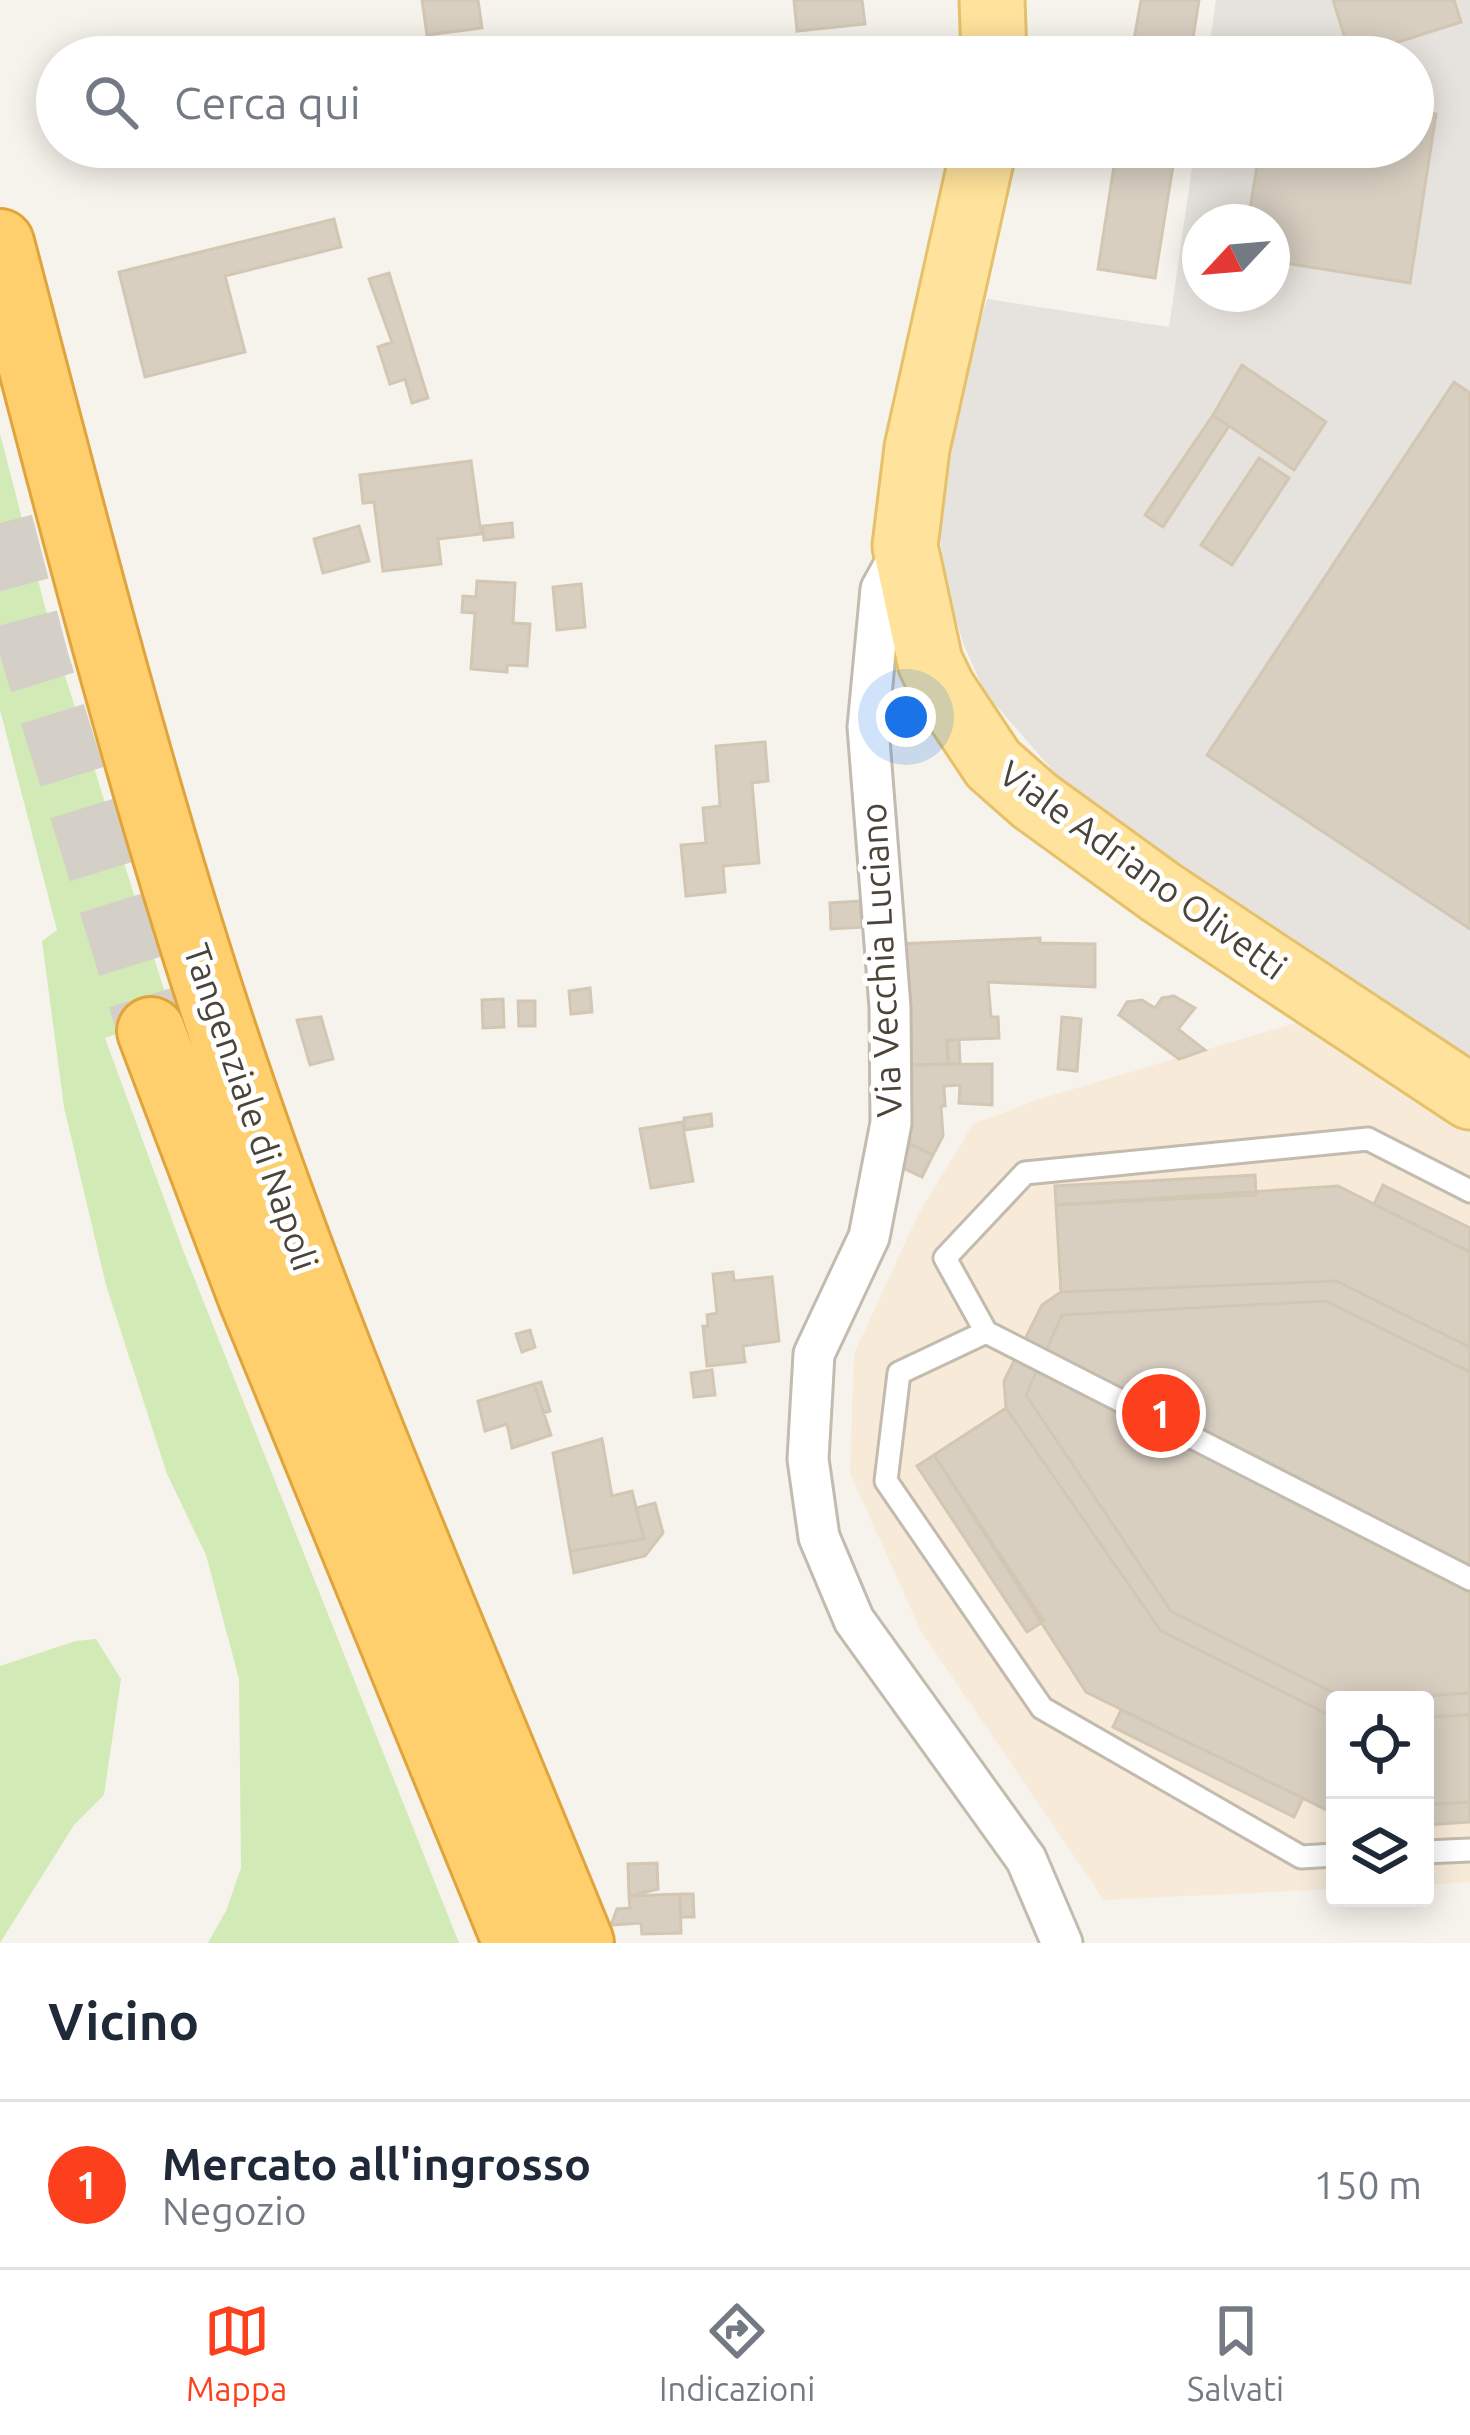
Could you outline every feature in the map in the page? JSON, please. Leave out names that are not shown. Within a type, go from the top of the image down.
[{"type":"highway","name":"Tangenziale di Napoli","points":[[0,243],[108,649],[215,1012],[309,1278],[580,1943]]},
{"type":"highway","name":"Tangenziale di Napoli","points":[[152,1031],[252,1297],[517,1943]]},
{"type":"main road","points":[[992,0],[993,36]]},
{"type":"main road","name":"Viale Adriano Olivetti","points":[[979,168],[917,448],[904,546],[930,662],[958,715],[993,764],[1035,801],[1162,893],[1470,1097]]},
{"type":"street","name":"Via Vecchia Luciano","points":[[904,546],[881,590],[868,727],[890,1007],[891,1124],[869,1237],[814,1354],[808,1459],[819,1537],[854,1620],[1026,1859],[1062,1943]]},
{"type":"lane","points":[[1470,1191],[1368,1139],[1025,1173],[945,1258],[986,1332],[1470,1579]]},
{"type":"lane","points":[[986,1332],[898,1373],[886,1481],[1042,1708],[1301,1857],[1326,1856]]},
{"type":"lane","points":[[1434,1852],[1470,1850]]},
{"type":"shaded area","points":[[1216,0],[1470,0],[1470,1058],[1085,807],[985,693],[963,643],[945,582],[936,498],[947,428],[987,299],[1169,327],[1182,237],[1182,312],[1290,312],[1290,204],[1187,204],[1192,168],[1434,168],[1434,36],[1211,36]]},
{"type":"shaded area","points":[[1306,1020],[1470,1128],[1470,1882],[1434,1884],[1434,1691],[1326,1691],[1326,1889],[1104,1900],[921,1631],[850,1473],[854,1354],[918,1215],[973,1124],[1043,1098]]},
{"type":"green space","points":[[0,434],[54,641],[172,1015],[105,1038],[183,1250],[459,1943],[208,1943],[241,1868],[239,1679],[206,1555],[167,1474],[106,1285],[64,1107],[42,941],[57,930],[0,710]]},
{"type":"green space","points":[[96,1639],[121,1679],[104,1795],[74,1825],[0,1943],[0,1666]]},
{"type":"building","points":[[422,0],[478,0],[482,28],[427,35]]},
{"type":"building","points":[[794,0],[862,0],[865,24],[797,31]]},
{"type":"building","points":[[1141,0],[1199,0],[1193,36],[1135,36]]},
{"type":"building","points":[[1333,0],[1454,0],[1461,22],[1417,36],[1344,36]]},
{"type":"building","points":[[1114,168],[1173,168],[1155,278],[1098,269]]},
{"type":"building","points":[[1257,168],[1428,168],[1410,283],[1290,264],[1290,204],[1251,204]]},
{"type":"building","points":[[334,219],[341,247],[225,276],[245,352],[145,377],[119,272]]},
{"type":"building","points":[[389,273],[428,398],[412,403],[405,379],[390,384],[378,347],[392,342],[369,279]]},
{"type":"building","points":[[1242,365],[1326,422],[1294,470],[1213,415]]},
{"type":"building","points":[[1454,382],[1470,393],[1470,929],[1207,755]]},
{"type":"building","points":[[1213,415],[1229,426],[1163,527],[1145,515]]},
{"type":"building","points":[[1259,458],[1289,478],[1232,565],[1201,545]]},
{"type":"building","points":[[471,461],[481,534],[438,539],[441,564],[383,571],[374,502],[363,503],[360,475]]},
{"type":"building","points":[[512,523],[513,537],[484,540],[483,526]]},
{"type":"building","points":[[359,526],[369,561],[323,573],[314,539]]},
{"type":"building","points":[[477,581],[515,583],[513,623],[530,624],[527,666],[507,665],[507,672],[471,669],[475,613],[462,612],[463,596],[476,597]]},
{"type":"building","points":[[581,584],[585,627],[557,630],[553,587]]},
{"type":"building","points":[[765,742],[768,781],[752,783],[759,863],[723,866],[725,892],[686,896],[681,845],[706,843],[703,808],[720,806],[716,746]]},
{"type":"building","points":[[860,901],[862,927],[831,929],[830,903]]},
{"type":"building","points":[[1040,938],[1040,943],[1095,944],[1095,987],[988,982],[991,1017],[998,1017],[999,1038],[947,1040],[948,1064],[905,1065],[896,944]]},
{"type":"building","points":[[590,988],[592,1012],[571,1014],[569,991]]},
{"type":"building","points":[[1174,996],[1195,1008],[1178,1029],[1205,1050],[1179,1059],[1119,1015],[1127,1002],[1142,1000],[1155,1008],[1162,998]]},
{"type":"building","points":[[503,999],[504,1027],[483,1028],[482,1000]]},
{"type":"building","points":[[518,1001],[535,1001],[535,1026],[519,1026]]},
{"type":"building","points":[[321,1017],[333,1059],[310,1065],[297,1020]]},
{"type":"building","points":[[1062,1017],[1081,1019],[1077,1071],[1058,1069]]},
{"type":"building","points":[[947,1040],[959,1040],[960,1064],[948,1064]]},
{"type":"building","points":[[992,1064],[992,1105],[959,1103],[960,1085],[944,1086],[943,1136],[933,1155],[910,1144],[905,1065]]},
{"type":"building","points":[[711,1114],[712,1126],[685,1130],[684,1118]]},
{"type":"building","points":[[682,1122],[693,1181],[651,1188],[640,1129]]},
{"type":"building","points":[[910,1144],[933,1155],[922,1177],[899,1166]]},
{"type":"building","points":[[1255,1175],[1256,1195],[1056,1205],[1055,1186]]},
{"type":"building","points":[[1383,1185],[1470,1228],[1470,1252],[1374,1204]]},
{"type":"building","points":[[1338,1186],[1470,1252],[1470,1347],[1336,1281],[1061,1292],[1056,1205]]},
{"type":"building","points":[[733,1272],[734,1281],[772,1277],[779,1341],[743,1346],[745,1362],[707,1366],[703,1326],[708,1326],[707,1315],[717,1313],[713,1274]]},
{"type":"building","points":[[1336,1281],[1470,1347],[1470,1372],[1326,1301],[1062,1315],[1026,1395],[1171,1611],[1330,1691],[1326,1691],[1326,1714],[1161,1631],[1006,1408],[1004,1381],[1042,1305],[1061,1292]]},
{"type":"building","points":[[1326,1301],[1470,1372],[1470,1693],[1330,1691],[1171,1611],[1026,1395],[1062,1315]]},
{"type":"building","points":[[530,1330],[535,1347],[522,1352],[516,1334]]},
{"type":"building","points":[[712,1370],[715,1395],[694,1397],[691,1373]]},
{"type":"building","points":[[541,1382],[550,1411],[544,1413],[534,1384]]},
{"type":"building","points":[[534,1384],[551,1435],[512,1448],[507,1424],[485,1431],[478,1401]]},
{"type":"building","points":[[1006,1408],[1161,1631],[1326,1714],[1326,1810],[1086,1692],[934,1455]]},
{"type":"building","points":[[602,1439],[612,1496],[632,1491],[644,1539],[570,1551],[553,1453]]},
{"type":"building","points":[[934,1455],[1044,1621],[1027,1632],[917,1466]]},
{"type":"building","points":[[655,1503],[663,1533],[645,1556],[574,1573],[570,1551],[644,1539],[636,1508]]},
{"type":"building","points":[[1470,1693],[1470,1715],[1434,1717],[1434,1696]]},
{"type":"building","points":[[1121,1710],[1303,1798],[1294,1817],[1113,1727]]},
{"type":"building","points":[[1470,1715],[1470,1802],[1434,1804],[1434,1717]]},
{"type":"building","points":[[1470,1802],[1470,1822],[1434,1824],[1434,1804]]},
{"type":"building","points":[[657,1863],[658,1889],[629,1896],[628,1864]]},
{"type":"building","points":[[680,1894],[693,1894],[694,1917],[681,1917]]},
{"type":"building","points":[[680,1894],[681,1933],[642,1934],[641,1923],[611,1925],[617,1909],[630,1908],[629,1896]]},
{"type":"tunnel","points":[[0,523],[36,661],[151,1031]]},
{"type":"place","name":"Mercato all'ingrosso","points":[[1161,1413]]}]
